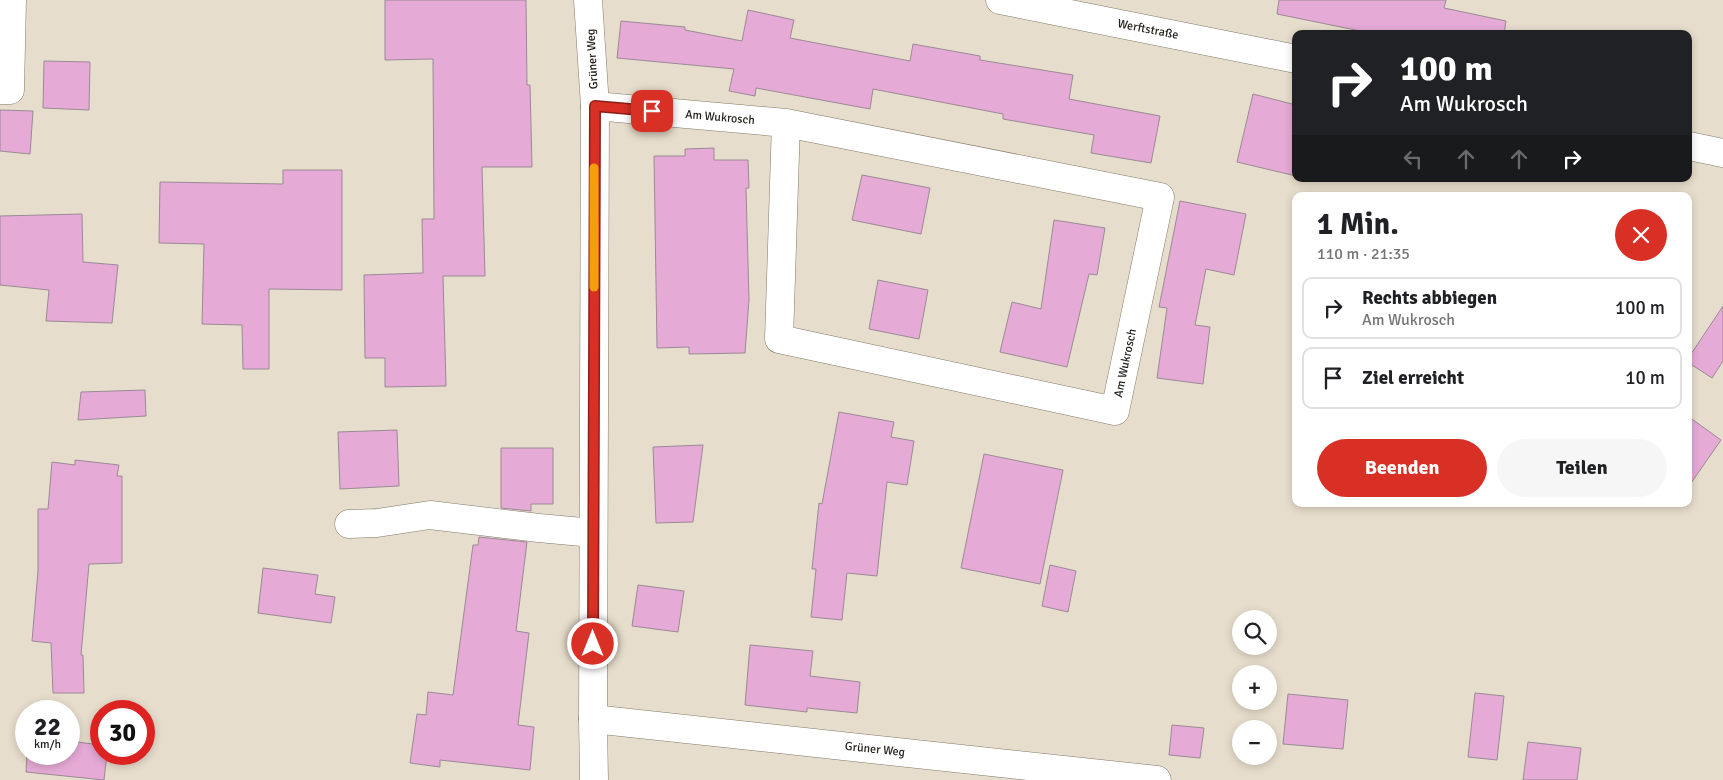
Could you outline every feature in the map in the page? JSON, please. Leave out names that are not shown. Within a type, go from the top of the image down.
[{"type":"street","points":[[0,90],[10,90],[12,0]]},
{"type":"street","name":"Grüner Weg","points":[[588,0],[595,106],[594,780]]},
{"type":"street","name":"Werftstraße","points":[[1000,0],[1292,58]]},
{"type":"street","name":"Am Wukrosch","points":[[595,106],[786,123],[1160,197],[1116,411],[779,339],[786,123]]},
{"type":"street","points":[[1692,147],[1723,153]]},
{"type":"street","points":[[349,524],[377,523],[430,515],[593,533]]},
{"type":"street","name":"Grüner Weg","points":[[593,719],[1157,780]]},
{"type":"building","points":[[385,0],[526,0],[527,85],[530,85],[532,167],[482,167],[485,276],[443,276],[446,386],[385,387],[385,358],[365,358],[364,275],[423,273],[422,219],[434,219],[433,59],[385,60]]},
{"type":"building","points":[[1279,0],[1446,0],[1444,8],[1506,21],[1505,30],[1355,30],[1277,14]]},
{"type":"building","points":[[748,10],[794,20],[790,38],[910,61],[913,44],[980,56],[980,60],[1073,75],[1069,99],[1160,116],[1151,163],[1091,153],[1094,135],[1003,119],[1003,114],[873,89],[870,109],[756,88],[755,96],[729,91],[734,69],[617,58],[621,21],[685,27],[685,30],[742,41]]},
{"type":"building","points":[[44,61],[90,62],[89,110],[43,108]]},
{"type":"building","points":[[1253,94],[1292,104],[1292,175],[1237,162]]},
{"type":"building","points":[[0,110],[33,111],[30,154],[0,151]]},
{"type":"building","points":[[714,148],[714,160],[748,160],[749,188],[746,188],[749,300],[745,353],[689,354],[689,347],[657,348],[654,156],[685,156],[685,149]]},
{"type":"building","points":[[283,170],[342,170],[342,290],[269,289],[269,369],[243,369],[242,325],[202,324],[204,244],[159,243],[160,182],[283,184]]},
{"type":"building","points":[[862,175],[930,188],[921,234],[852,220]]},
{"type":"building","points":[[1180,201],[1246,214],[1234,275],[1206,269],[1195,325],[1210,327],[1203,384],[1157,378],[1167,308],[1159,307]]},
{"type":"building","points":[[82,214],[83,262],[118,265],[112,323],[46,321],[49,290],[0,285],[0,216]]},
{"type":"building","points":[[1054,220],[1105,228],[1097,275],[1089,274],[1067,367],[1000,352],[1012,302],[1041,309]]},
{"type":"building","points":[[878,280],[928,290],[919,339],[869,329]]},
{"type":"building","points":[[1723,306],[1723,361],[1712,378],[1692,365],[1692,352]]},
{"type":"building","points":[[145,390],[146,416],[78,420],[81,392]]},
{"type":"building","points":[[839,412],[894,422],[891,437],[914,441],[907,485],[887,482],[877,576],[847,573],[842,620],[811,617],[816,569],[812,569],[819,503],[822,504]]},
{"type":"building","points":[[1692,419],[1721,440],[1692,482]]},
{"type":"building","points":[[397,430],[399,486],[340,489],[338,432]]},
{"type":"building","points":[[703,445],[693,522],[656,523],[653,447]]},
{"type":"building","points":[[501,448],[553,448],[553,504],[531,504],[531,511],[501,508]]},
{"type":"building","points":[[984,454],[1063,470],[1040,584],[961,568]]},
{"type":"building","points":[[75,460],[119,465],[117,476],[122,476],[122,563],[89,564],[81,655],[83,655],[84,693],[53,693],[51,643],[32,641],[38,571],[38,509],[48,509],[52,462],[75,465]]},
{"type":"building","points":[[479,537],[527,542],[516,631],[529,633],[518,725],[534,727],[530,770],[440,760],[440,767],[410,763],[417,714],[426,715],[428,692],[453,695],[473,545],[478,545]]},
{"type":"building","points":[[1050,565],[1076,571],[1068,612],[1042,606]]},
{"type":"building","points":[[263,568],[318,575],[315,594],[335,597],[331,623],[258,613]]},
{"type":"building","points":[[638,585],[684,591],[678,632],[632,626]]},
{"type":"building","points":[[750,645],[813,651],[810,676],[860,682],[857,713],[807,708],[807,712],[745,705]]},
{"type":"building","points":[[1475,693],[1504,696],[1497,760],[1468,757]]},
{"type":"building","points":[[1288,694],[1348,700],[1343,749],[1283,744]]},
{"type":"building","points":[[1172,725],[1204,728],[1200,758],[1169,755]]},
{"type":"building","points":[[80,742],[90,744],[90,765],[106,765],[104,780],[26,772],[26,765],[80,765]]},
{"type":"building","points":[[1528,742],[1581,748],[1577,780],[1523,780]]},
{"type":"slow traffic","points":[[594,168],[594,287]]},
{"type":"route","points":[[593,644],[595,106],[652,111]]}]
